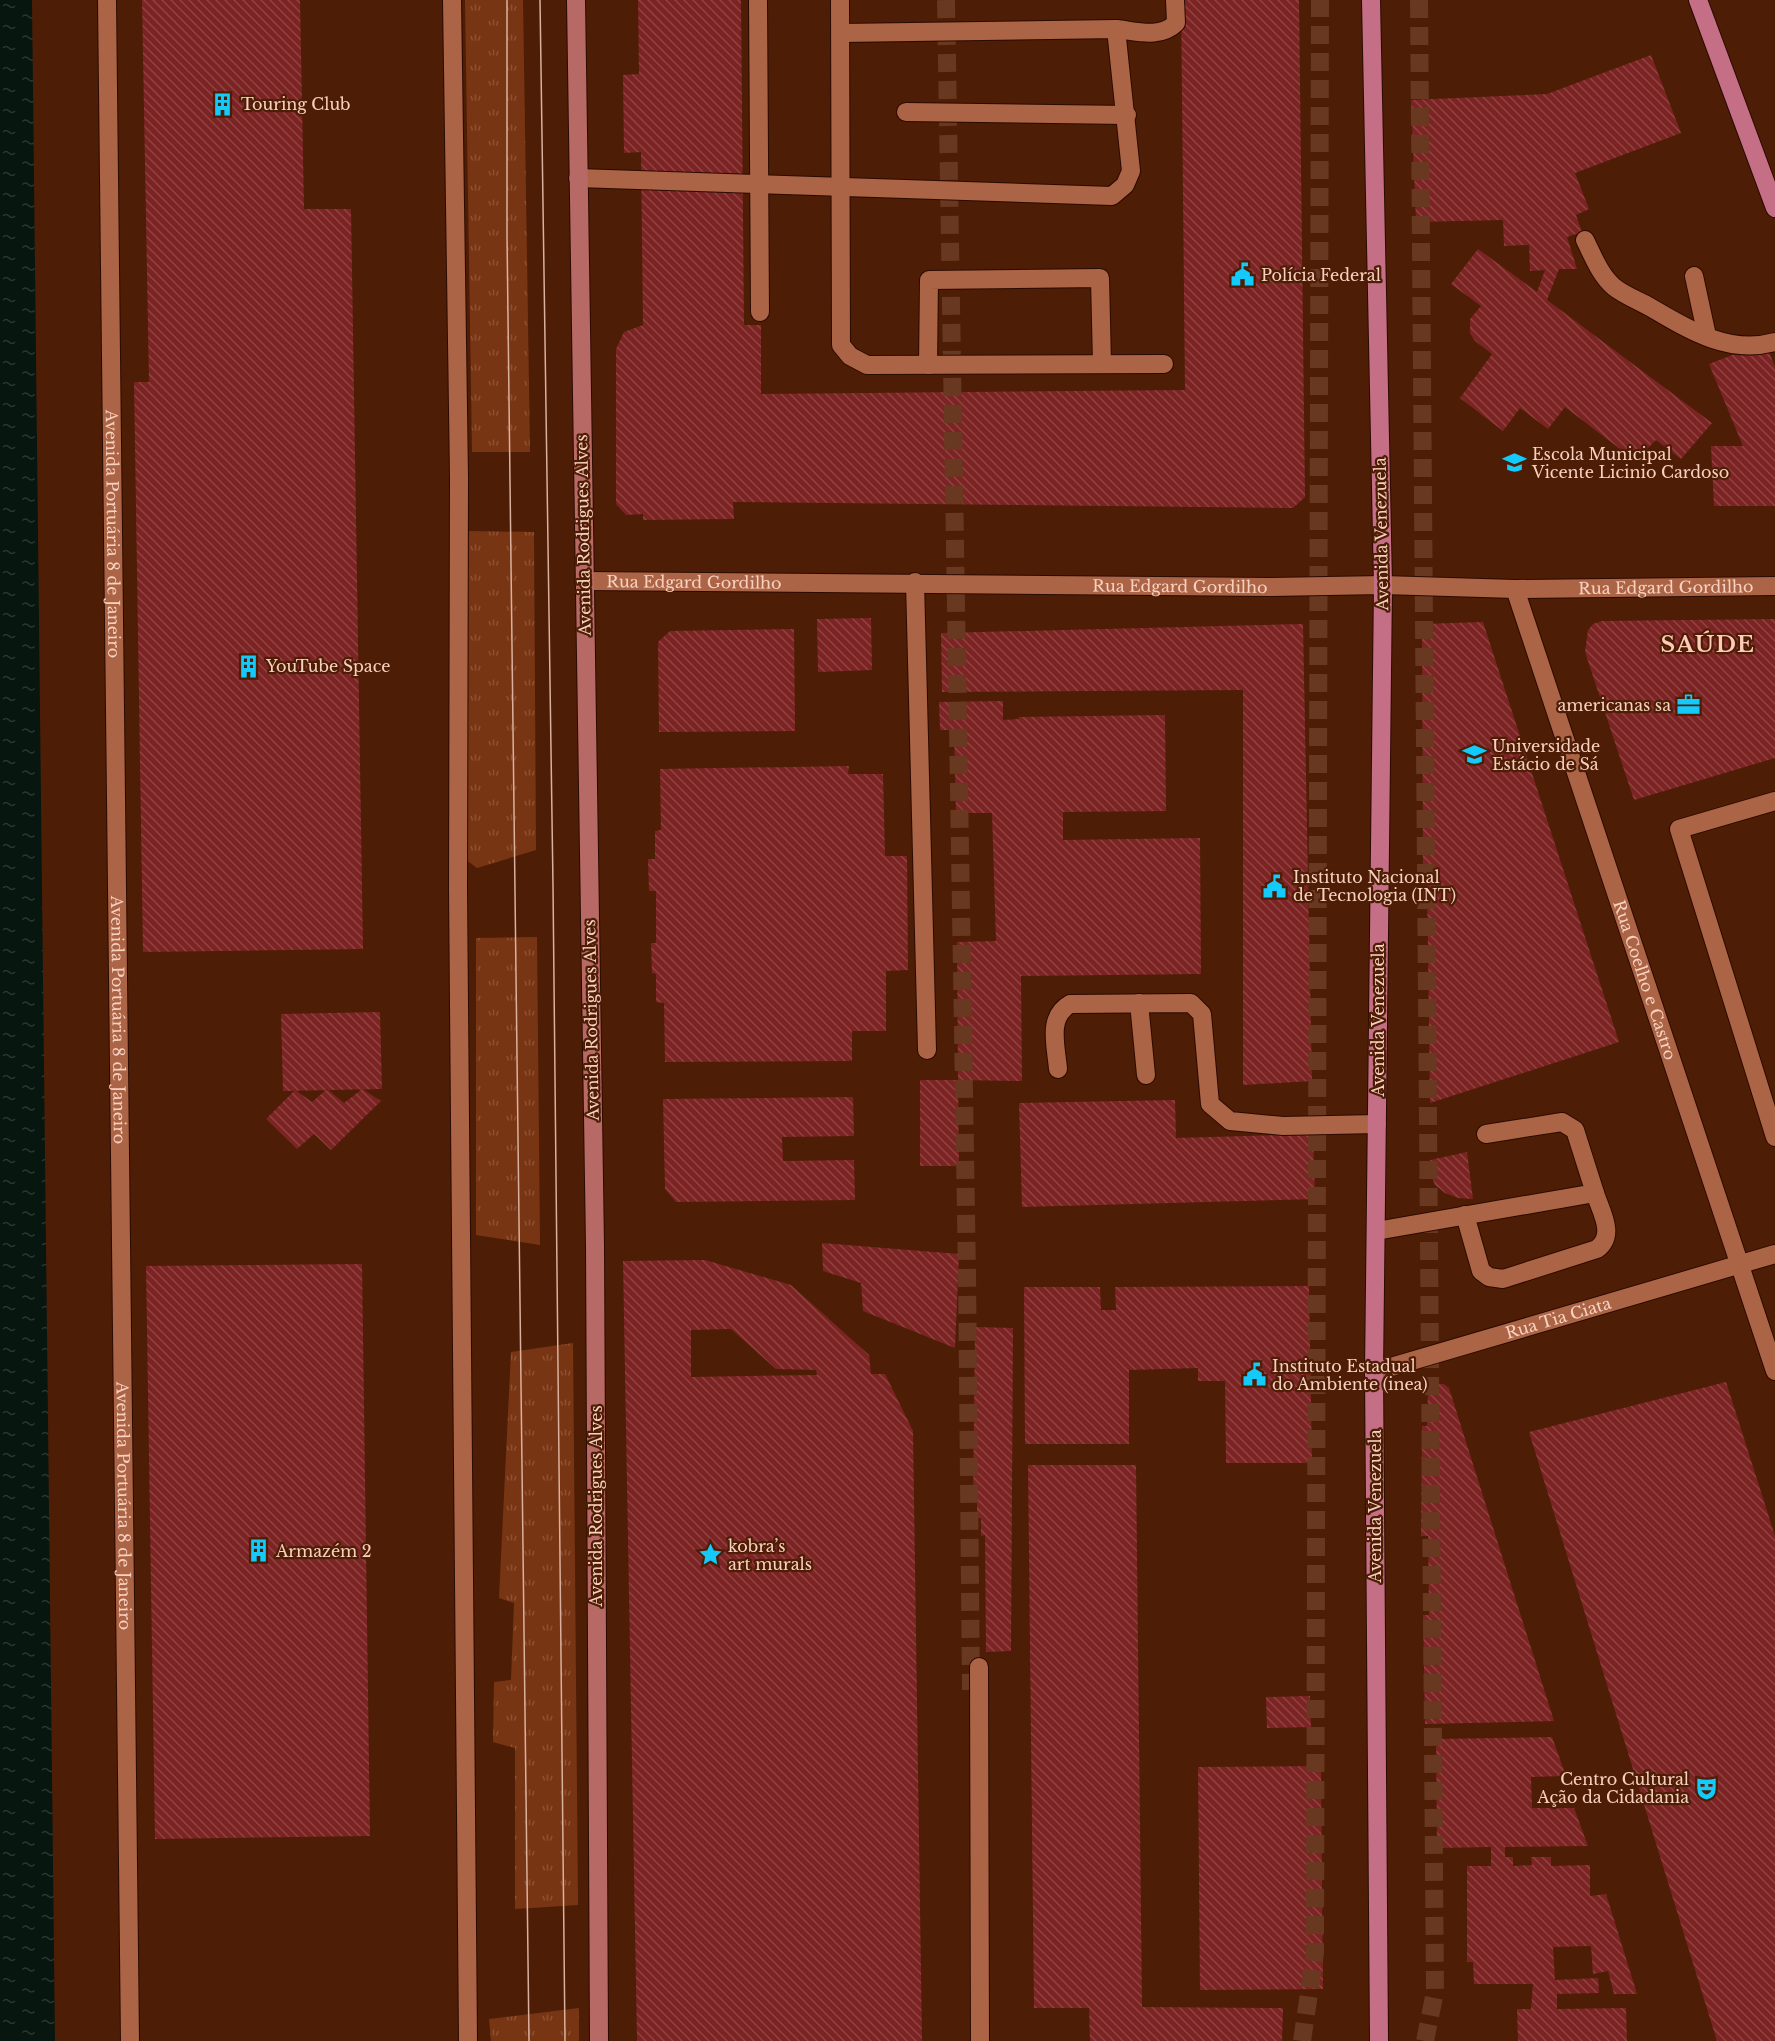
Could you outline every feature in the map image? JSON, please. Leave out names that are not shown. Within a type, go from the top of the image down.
[{"type":"main road","name":"Avenida Venezuela","points":[[1371,0],[1383,585],[1374,1372],[1379,2041]]},
{"type":"main road","points":[[1698,0],[1775,208]]},
{"type":"street","name":"Avenida Portuária 8 de Janeiro","points":[[107,0],[130,2041]]},
{"type":"street","points":[[452,0],[459,477],[458,889],[468,2041]]},
{"type":"street","name":"Avenida Rodrigues Alves","points":[[576,0],[595,1246],[600,2041]]},
{"type":"street","points":[[758,0],[760,312]]},
{"type":"street","points":[[840,0],[841,345],[850,356],[867,365],[1164,364]]},
{"type":"street","points":[[841,33],[1116,29],[1159,33],[1170,29],[1176,23],[1175,0]]},
{"type":"street","points":[[578,178],[1112,196],[1125,185],[1131,171],[1127,115],[1116,29]]},
{"type":"street","points":[[906,112],[1127,115]]},
{"type":"street","points":[[1585,240],[1598,268],[1614,287],[1686,328],[1727,344],[1756,347],[1775,342]]},
{"type":"street","points":[[1694,276],[1707,336]]},
{"type":"street","points":[[928,364],[929,280],[1089,278],[1100,278],[1102,364]]},
{"type":"street","name":"Rua Edgard Gordilho","points":[[584,581],[915,582],[1271,587],[1383,585],[1515,589],[1775,586]]},
{"type":"street","points":[[915,582],[927,1050]]},
{"type":"street","name":"Rua Coelho e Castro","points":[[1515,589],[1742,1264],[1775,1371]]},
{"type":"street","points":[[1775,801],[1679,829],[1775,1137]]},
{"type":"street","points":[[1139,1003],[1146,1075]]},
{"type":"street","points":[[1058,1069],[1054,1024],[1059,1010],[1070,1004],[1191,1003],[1202,1014],[1210,1104],[1230,1121],[1283,1126],[1377,1124]]},
{"type":"street","points":[[1465,1215],[1481,1271],[1489,1277],[1503,1279],[1597,1249],[1605,1243],[1608,1234],[1575,1130],[1562,1122],[1486,1134]]},
{"type":"street","points":[[1376,1231],[1595,1193]]},
{"type":"street","name":"Rua Tia Ciata","points":[[1374,1372],[1775,1254]]},
{"type":"street","points":[[979,1667],[980,2041]]},
{"type":"green space","points":[[465,0],[523,0],[530,452],[472,452]]},
{"type":"green space","points":[[469,531],[534,532],[536,850],[477,868],[461,856]]},
{"type":"green space","points":[[537,937],[540,1245],[476,1235],[476,938]]},
{"type":"green space","points":[[573,1343],[578,1905],[515,1909],[515,1748],[493,1742],[494,1682],[511,1680],[514,1603],[499,1598],[511,1352]]},
{"type":"green space","points":[[579,2008],[579,2041],[491,2041],[489,2019]]},
{"type":"water","points":[[0,0],[32,0],[55,2041],[0,2041]]},
{"type":"building","name":"YouTube Space","points":[[142,0],[300,0],[304,209],[351,209],[363,949],[143,952],[134,382],[149,382]]},
{"type":"building","name":"Polícia Federal","points":[[638,0],[741,0],[744,325],[761,325],[761,394],[1185,390],[1181,0],[1299,0],[1305,497],[1293,508],[733,502],[734,519],[643,520],[643,514],[626,515],[616,504],[616,349],[624,332],[643,325],[641,152],[624,153],[623,75],[639,74]]},
{"type":"building","points":[[1651,55],[1681,133],[1575,173],[1589,209],[1576,215],[1582,232],[1567,237],[1577,269],[1559,269],[1547,300],[1712,423],[1681,459],[1656,440],[1646,450],[1624,452],[1565,407],[1548,429],[1520,408],[1503,431],[1460,398],[1492,354],[1475,341],[1470,333],[1470,319],[1481,306],[1451,284],[1478,249],[1537,292],[1545,270],[1530,271],[1529,245],[1504,246],[1503,220],[1416,222],[1411,100],[1547,94]]},
{"type":"building","points":[[1748,349],[1750,356],[1768,349],[1775,367],[1775,506],[1714,506],[1711,446],[1743,446],[1709,364]]},
{"type":"building","points":[[871,618],[872,670],[818,672],[817,619]]},
{"type":"building","name":"americanas sa","points":[[1775,619],[1775,758],[1634,800],[1585,652],[1588,630],[1593,624],[1602,621]]},
{"type":"building","points":[[1483,622],[1619,1042],[1430,1103],[1427,877],[1423,877],[1422,624]]},
{"type":"building","name":"Instituto Nacional de Tecnologia (INT)","points":[[1303,624],[1312,1081],[1243,1085],[1243,690],[942,692],[941,633]]},
{"type":"building","points":[[794,629],[795,731],[659,732],[658,642],[670,631]]},
{"type":"building","points":[[1003,701],[1003,720],[1019,717],[1165,715],[1166,811],[1063,812],[1063,840],[1200,838],[1201,974],[1021,976],[1022,1081],[958,1080],[957,942],[996,941],[992,813],[956,813],[954,730],[940,730],[939,702]]},
{"type":"building","points":[[849,766],[848,774],[883,774],[885,856],[907,856],[908,970],[886,971],[886,1031],[852,1031],[852,1061],[665,1062],[664,1003],[656,1002],[656,974],[652,973],[651,943],[656,943],[656,891],[649,891],[648,859],[655,859],[655,831],[661,830],[660,769]]},
{"type":"building","points":[[380,1012],[382,1089],[283,1091],[281,1014]]},
{"type":"building","points":[[920,1080],[958,1080],[959,1166],[920,1166]]},
{"type":"building","points":[[327,1089],[344,1103],[362,1089],[381,1101],[331,1150],[314,1134],[297,1149],[266,1119],[295,1090],[312,1102]]},
{"type":"building","points":[[853,1097],[854,1136],[782,1137],[783,1161],[854,1160],[855,1200],[676,1202],[665,1189],[663,1099]]},
{"type":"building","points":[[1175,1100],[1176,1138],[1313,1134],[1315,1199],[1022,1207],[1019,1103]]},
{"type":"building","points":[[1467,1152],[1473,1199],[1458,1198],[1445,1193],[1435,1185],[1430,1172],[1430,1160]]},
{"type":"building","points":[[822,1243],[959,1254],[955,1348],[863,1311],[861,1283],[823,1271]]},
{"type":"building","points":[[705,1260],[791,1285],[869,1355],[871,1374],[885,1374],[913,1431],[922,2041],[637,2041],[623,1261]],"holes":[[[731,1329],[776,1369],[816,1370],[817,1375],[691,1377],[691,1330]]]},
{"type":"building","name":"Armazém 2","points":[[362,1264],[370,1836],[155,1839],[146,1266]]},
{"type":"building","name":"Instituto Estadual do Ambiente (inea)","points":[[1309,1286],[1312,1463],[1226,1463],[1225,1381],[1198,1381],[1198,1368],[1129,1370],[1129,1444],[1025,1444],[1024,1287],[1100,1287],[1101,1310],[1116,1310],[1115,1287]]},
{"type":"building","points":[[975,1327],[1013,1328],[1011,1651],[986,1652],[985,1535],[981,1536],[981,1518],[977,1518],[977,1501],[973,1501]]},
{"type":"building","name":"Centro Cultural Ação da Cidadania","points":[[1726,1382],[1775,1536],[1775,2041],[1717,2041],[1529,1432]]},
{"type":"building","points":[[1436,1384],[1444,1384],[1449,1388],[1554,1721],[1425,1724],[1423,1615],[1429,1615],[1428,1536],[1421,1536],[1422,1426],[1427,1426],[1428,1390]]},
{"type":"building","points":[[1028,1465],[1136,1465],[1142,2007],[1283,2008],[1282,2041],[1090,2041],[1089,2008],[1034,2008]]},
{"type":"building","points":[[1310,1696],[1311,1727],[1267,1728],[1266,1697]]},
{"type":"building","points":[[1552,1737],[1566,1776],[1531,1777],[1532,1808],[1574,1808],[1588,1846],[1505,1847],[1505,1857],[1513,1857],[1513,1866],[1532,1865],[1531,1857],[1551,1857],[1551,1866],[1590,1865],[1590,1896],[1606,1894],[1637,1994],[1614,1994],[1608,1971],[1593,1974],[1591,1946],[1553,1947],[1555,1980],[1598,1978],[1599,1993],[1557,1994],[1557,2009],[1626,2008],[1627,2041],[1518,2041],[1517,2009],[1531,2009],[1533,1984],[1474,1984],[1473,1962],[1467,1962],[1467,1866],[1491,1866],[1491,1847],[1437,1848],[1436,1739]]},
{"type":"building","points":[[1321,1766],[1323,1989],[1200,1990],[1198,1767]]},
{"type":"tunnel","points":[[946,0],[967,1274],[971,1690]]},
{"type":"tunnel","points":[[1302,2041],[1315,1953],[1320,0]]},
{"type":"tunnel","points":[[1419,0],[1435,1992],[1425,2041]]},
{"type":"tram line","points":[[507,0],[507,235],[529,2041]]},
{"type":"tram line","points":[[540,0],[553,886],[565,2041]]},
{"type":"place","name":"Touring Club","points":[[223,104]]},
{"type":"place","name":"Polícia Federal","points":[[1243,275]]},
{"type":"place","name":"Escola Municipal Vicente Licinio Cardoso","points":[[1514,463]]},
{"type":"place","name":"YouTube Space","points":[[248,666]]},
{"type":"place","name":"americanas sa","points":[[1689,705]]},
{"type":"place","name":"Universidade Estácio de Sá","points":[[1474,755]]},
{"type":"place","name":"Instituto Nacional de Tecnologia (INT)","points":[[1275,886]]},
{"type":"place","name":"Instituto Estadual do Ambiente (inea)","points":[[1254,1375]]},
{"type":"place","name":"Armazém 2","points":[[258,1551]]},
{"type":"place","name":"kobra’s art murals","points":[[710,1555]]},
{"type":"place","name":"Centro Cultural Ação da Cidadania","points":[[1707,1788]]},
{"type":"district","name":"SAÚDE","points":[[1708,644]]}]
